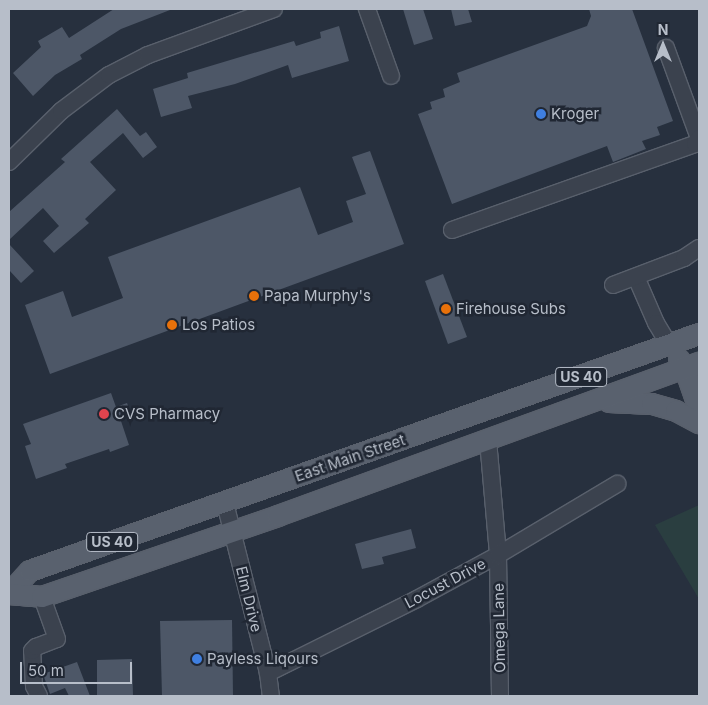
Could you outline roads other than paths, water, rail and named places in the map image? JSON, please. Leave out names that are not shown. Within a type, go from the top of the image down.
[{"type":"main road","name":"East Main Street","points":[[9,594],[30,571],[699,334]]},
{"type":"main road","points":[[669,345],[692,366],[699,409]]},
{"type":"main road","name":"East Main Street","points":[[9,594],[42,597],[692,366]]},
{"type":"main road","points":[[594,402],[629,401],[652,404],[676,411],[699,423]]},
{"type":"street","points":[[367,9],[391,76]]},
{"type":"street","points":[[9,162],[61,111],[109,75],[148,54],[266,10]]},
{"type":"street","points":[[452,230],[695,144],[699,138],[666,48]]},
{"type":"street","points":[[613,285],[654,268],[697,254]]},
{"type":"street","points":[[636,277],[656,323],[669,345]]},
{"type":"street","name":"Omega Lane","points":[[488,440],[498,555],[500,696]]},
{"type":"street","name":"Locust Drive","points":[[268,674],[417,599],[498,555],[617,484]]},
{"type":"street","name":"Elm Drive","points":[[224,503],[268,674],[271,696]]},
{"type":"street","points":[[39,696],[34,686],[32,651],[36,647],[57,639],[42,597]]},
{"type":"place","name":"Kroger","points":[[541,114]]},
{"type":"place","name":"Papa Murphy's","points":[[254,296]]},
{"type":"place","name":"Firehouse Subs","points":[[446,309]]},
{"type":"place","name":"Los Patios","points":[[172,325]]},
{"type":"place","name":"CVS Pharmacy","points":[[104,414]]},
{"type":"place","name":"Payless Liqours","points":[[197,659]]}]
